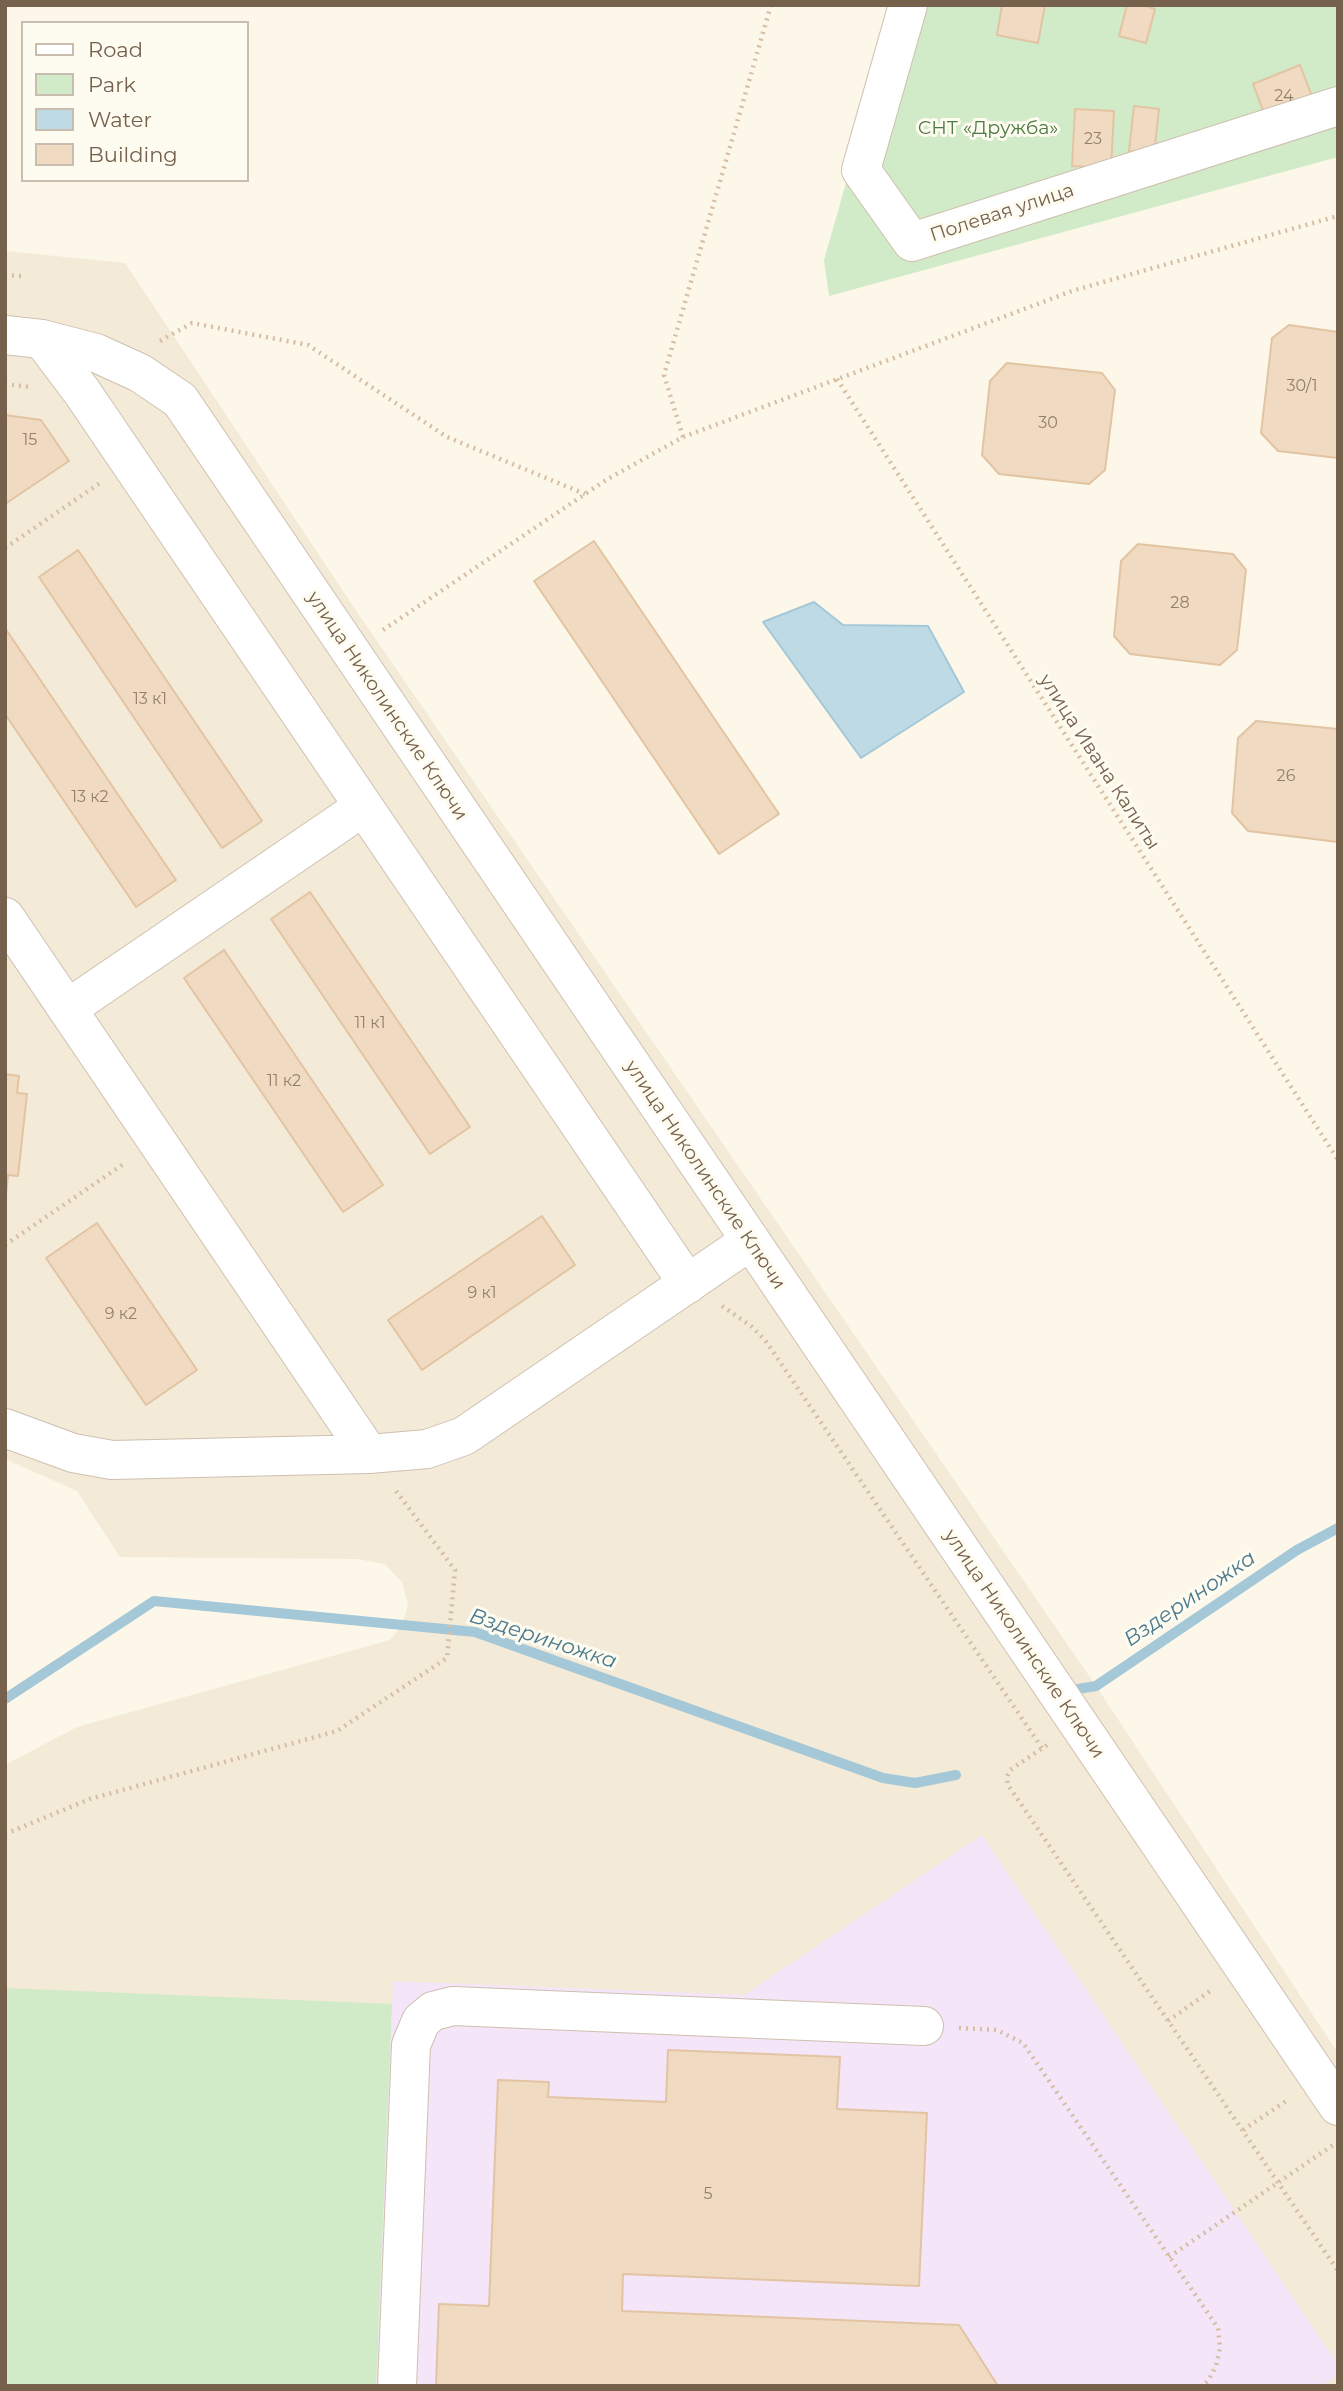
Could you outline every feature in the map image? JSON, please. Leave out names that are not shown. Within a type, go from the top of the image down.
[{"type":"street","name":"Полевая улица","points":[[908,5],[861,170],[912,242],[1338,106]]},
{"type":"street","name":"улица Николинские Ключи","points":[[5,335],[71,345],[119,363],[180,400],[1328,2092]]},
{"type":"street","points":[[42,339],[82,392],[688,1284]]},
{"type":"street","points":[[67,1009],[363,807]]},
{"type":"street","points":[[5,917],[369,1454]]},
{"type":"street","points":[[5,1428],[73,1453],[112,1460],[369,1454],[427,1449],[464,1436],[750,1241]]},
{"type":"street","points":[[397,2386],[411,2045],[421,2021],[433,2011],[453,2007],[924,2026]]},
{"type":"path","points":[[683,437],[664,375],[771,5]]},
{"type":"path","points":[[351,652],[584,494],[683,437],[1075,290],[1338,216]]},
{"type":"path","points":[[5,275],[23,276]]},
{"type":"path","points":[[119,363],[192,323],[308,345],[447,438],[584,494]]},
{"type":"path","name":"улица Ивана Калиты","points":[[836,379],[1338,1160]]},
{"type":"path","points":[[5,548],[130,463]]},
{"type":"path","points":[[5,1245],[158,1141]]},
{"type":"path","points":[[688,1284],[743,1320],[765,1340],[1042,1748]]},
{"type":"path","points":[[5,1834],[90,1799],[337,1731],[447,1658],[455,1570],[369,1454]]},
{"type":"path","points":[[1078,1724],[1010,1770],[1008,1785],[1338,2271]]},
{"type":"path","points":[[1168,2021],[1244,1968]]},
{"type":"path","points":[[924,2026],[997,2030],[1023,2043],[1217,2328],[1220,2348],[1216,2366],[1202,2386]]},
{"type":"path","points":[[1243,2130],[1328,2092]]},
{"type":"path","points":[[1169,2257],[1338,2142]]},
{"type":"shaded area","points":[[5,251],[125,263],[357,612],[1096,1686],[1338,2053],[1338,2386],[5,2386],[5,1765],[77,1727],[390,1640],[402,1625],[408,1605],[402,1582],[385,1564],[357,1559],[120,1557],[77,1491],[5,1459]]},
{"type":"shaded area","points":[[982,1835],[1338,2364],[1338,2375],[1321,2386],[376,2386],[393,1981],[744,1995]]},
{"type":"green space","name":"СНТ «Дружба»","points":[[897,5],[1338,5],[1338,157],[829,296],[824,260]]},
{"type":"green space","points":[[5,1988],[392,2004],[376,2386],[5,2386]]},
{"type":"water","points":[[814,602],[843,625],[928,626],[964,692],[861,758],[763,622]]},
{"type":"building","points":[[1002,5],[1045,5],[1038,43],[997,35]]},
{"type":"building","points":[[1127,5],[1143,5],[1155,9],[1146,43],[1119,36]]},
{"type":"building","points":[[1300,65],[1316,107],[1269,126],[1253,84]]},
{"type":"building","points":[[1134,106],[1159,109],[1154,154],[1129,151]]},
{"type":"building","points":[[1075,109],[1114,111],[1111,168],[1072,166]]},
{"type":"building","points":[[1289,325],[1338,332],[1338,458],[1278,451],[1261,433],[1272,338]]},
{"type":"building","points":[[1007,363],[1102,373],[1115,390],[1105,470],[1089,484],[999,474],[982,455],[990,381]]},
{"type":"building","points":[[5,415],[41,420],[69,461],[5,504]]},
{"type":"building","points":[[594,541],[779,814],[719,854],[534,581]]},
{"type":"building","points":[[1138,544],[1233,554],[1246,570],[1237,650],[1220,665],[1130,654],[1114,636],[1121,561]]},
{"type":"building","points":[[78,550],[262,821],[222,848],[39,577]]},
{"type":"building","points":[[5,628],[176,880],[136,907],[5,714]]},
{"type":"building","points":[[1256,721],[1338,729],[1338,842],[1248,831],[1232,813],[1238,738]]},
{"type":"building","points":[[310,892],[470,1127],[430,1154],[271,919]]},
{"type":"building","points":[[224,950],[383,1185],[343,1212],[184,978]]},
{"type":"building","points":[[5,1074],[19,1076],[17,1093],[27,1094],[18,1176],[8,1175],[6,1194]]},
{"type":"building","points":[[542,1216],[575,1265],[422,1370],[388,1320]]},
{"type":"building","points":[[97,1223],[197,1370],[146,1405],[46,1258]]},
{"type":"building","points":[[668,2050],[840,2057],[837,2109],[927,2113],[919,2286],[623,2274],[622,2311],[959,2325],[998,2386],[436,2386],[439,2304],[489,2306],[498,2080],[549,2082],[548,2097],[666,2102]]},
{"type":"waterway","name":"Вздериножка","points":[[1066,1691],[1096,1686],[1297,1550],[1338,1528]]},
{"type":"waterway","name":"Вздериножка","points":[[5,1699],[154,1601],[475,1632],[883,1778],[915,1783],[956,1775]]}]
